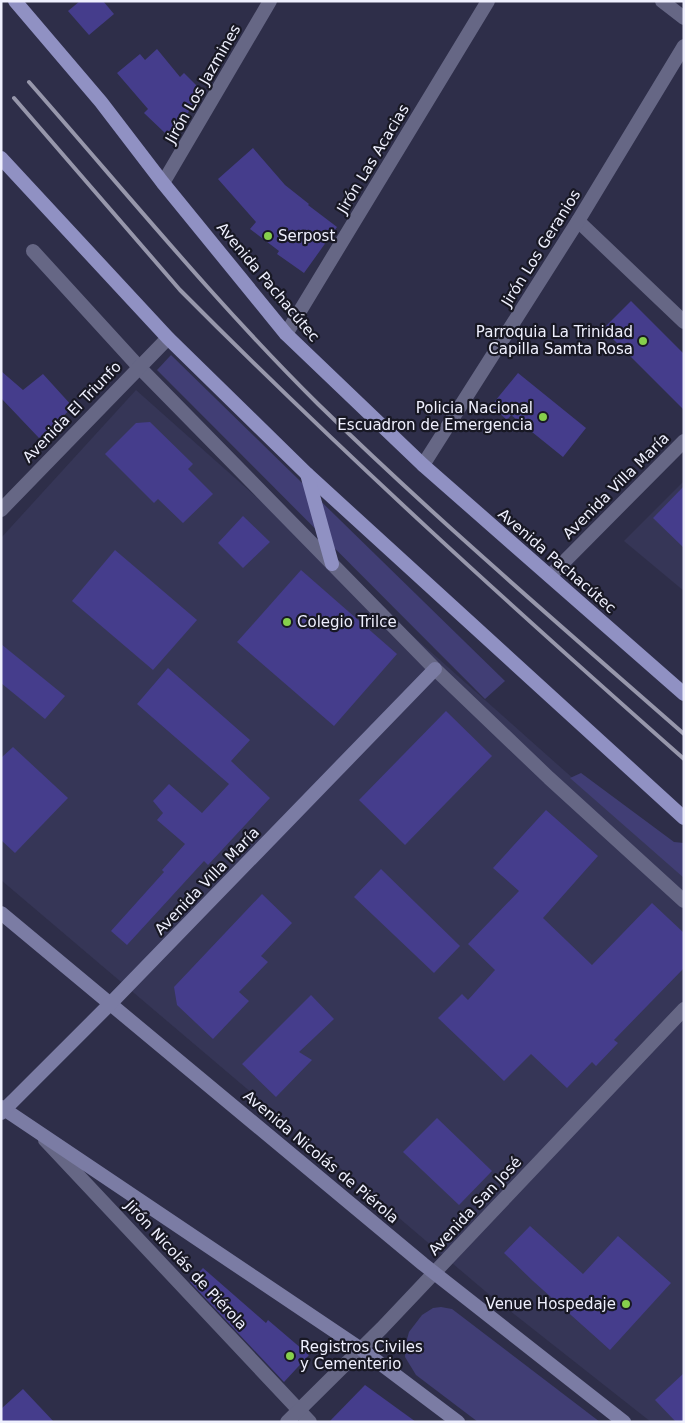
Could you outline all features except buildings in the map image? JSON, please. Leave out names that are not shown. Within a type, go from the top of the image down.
[{"type":"main road","name":"Avenida Pachacútec","points":[[15,1],[101,102],[163,183],[286,334],[423,465],[684,694]]},
{"type":"main road","points":[[1,158],[168,338],[306,474],[684,818]]},
{"type":"main road","points":[[306,474],[332,564]]},
{"type":"main road","name":"Avenida Villa María","points":[[2,1110],[111,1003],[435,669]]},
{"type":"main road","name":"Avenida Nicolás de Piérola","points":[[1,913],[434,1273],[624,1422]]},
{"type":"main road","points":[[2,1110],[37,1131],[362,1349],[458,1422]]},
{"type":"street","name":"Jirón Los Jazmines","points":[[163,183],[270,1]]},
{"type":"street","name":"Jirón Las Acacias","points":[[286,334],[488,1]]},
{"type":"street","points":[[662,1],[684,18]]},
{"type":"street","name":"Jirón Los Geranios","points":[[423,465],[578,221],[684,46]]},
{"type":"street","points":[[578,221],[684,322]]},
{"type":"street","points":[[32,251],[139,367],[435,669],[549,778],[684,901]]},
{"type":"street","name":"Avenida El Triunfo","points":[[1,510],[168,338]]},
{"type":"street","name":"Avenida Villa María","points":[[550,576],[684,441]]},
{"type":"street","name":"Avenida San José","points":[[287,1422],[362,1349],[684,1010]]},
{"type":"street","name":"Jirón Nicolás de Piérola","points":[[37,1131],[310,1422]]},
{"type":"shaded area","points":[[171,355],[505,681],[485,699],[157,370]]},
{"type":"shaded area","points":[[136,390],[684,877],[684,1422],[651,1422],[485,1291],[1,880],[1,538]]},
{"type":"shaded area","points":[[684,481],[684,591],[624,541]]},
{"type":"shaded area","points":[[581,773],[674,842],[684,843],[684,878],[570,778]]},
{"type":"shaded area","points":[[433,1308],[452,1309],[600,1422],[478,1422],[416,1375],[405,1357],[409,1332],[422,1315]]},
{"type":"railway","points":[[29,82],[171,246],[280,366],[318,404],[453,530],[684,734]]},
{"type":"railway","points":[[14,98],[180,290],[241,351],[428,529],[684,759]]},
{"type":"place","name":"Serpost","points":[[268,236]]},
{"type":"place","name":"Parroquia La Trinidad Capilla Samta Rosa","points":[[643,341]]},
{"type":"place","name":"Policia Nacional Escuadron de Emergencia","points":[[543,417]]},
{"type":"place","name":"Colegio Trilce","points":[[287,622]]},
{"type":"place","name":"Venue Hospedaje","points":[[626,1304]]},
{"type":"place","name":"Registros Civiles y Cementerio","points":[[290,1356]]}]
